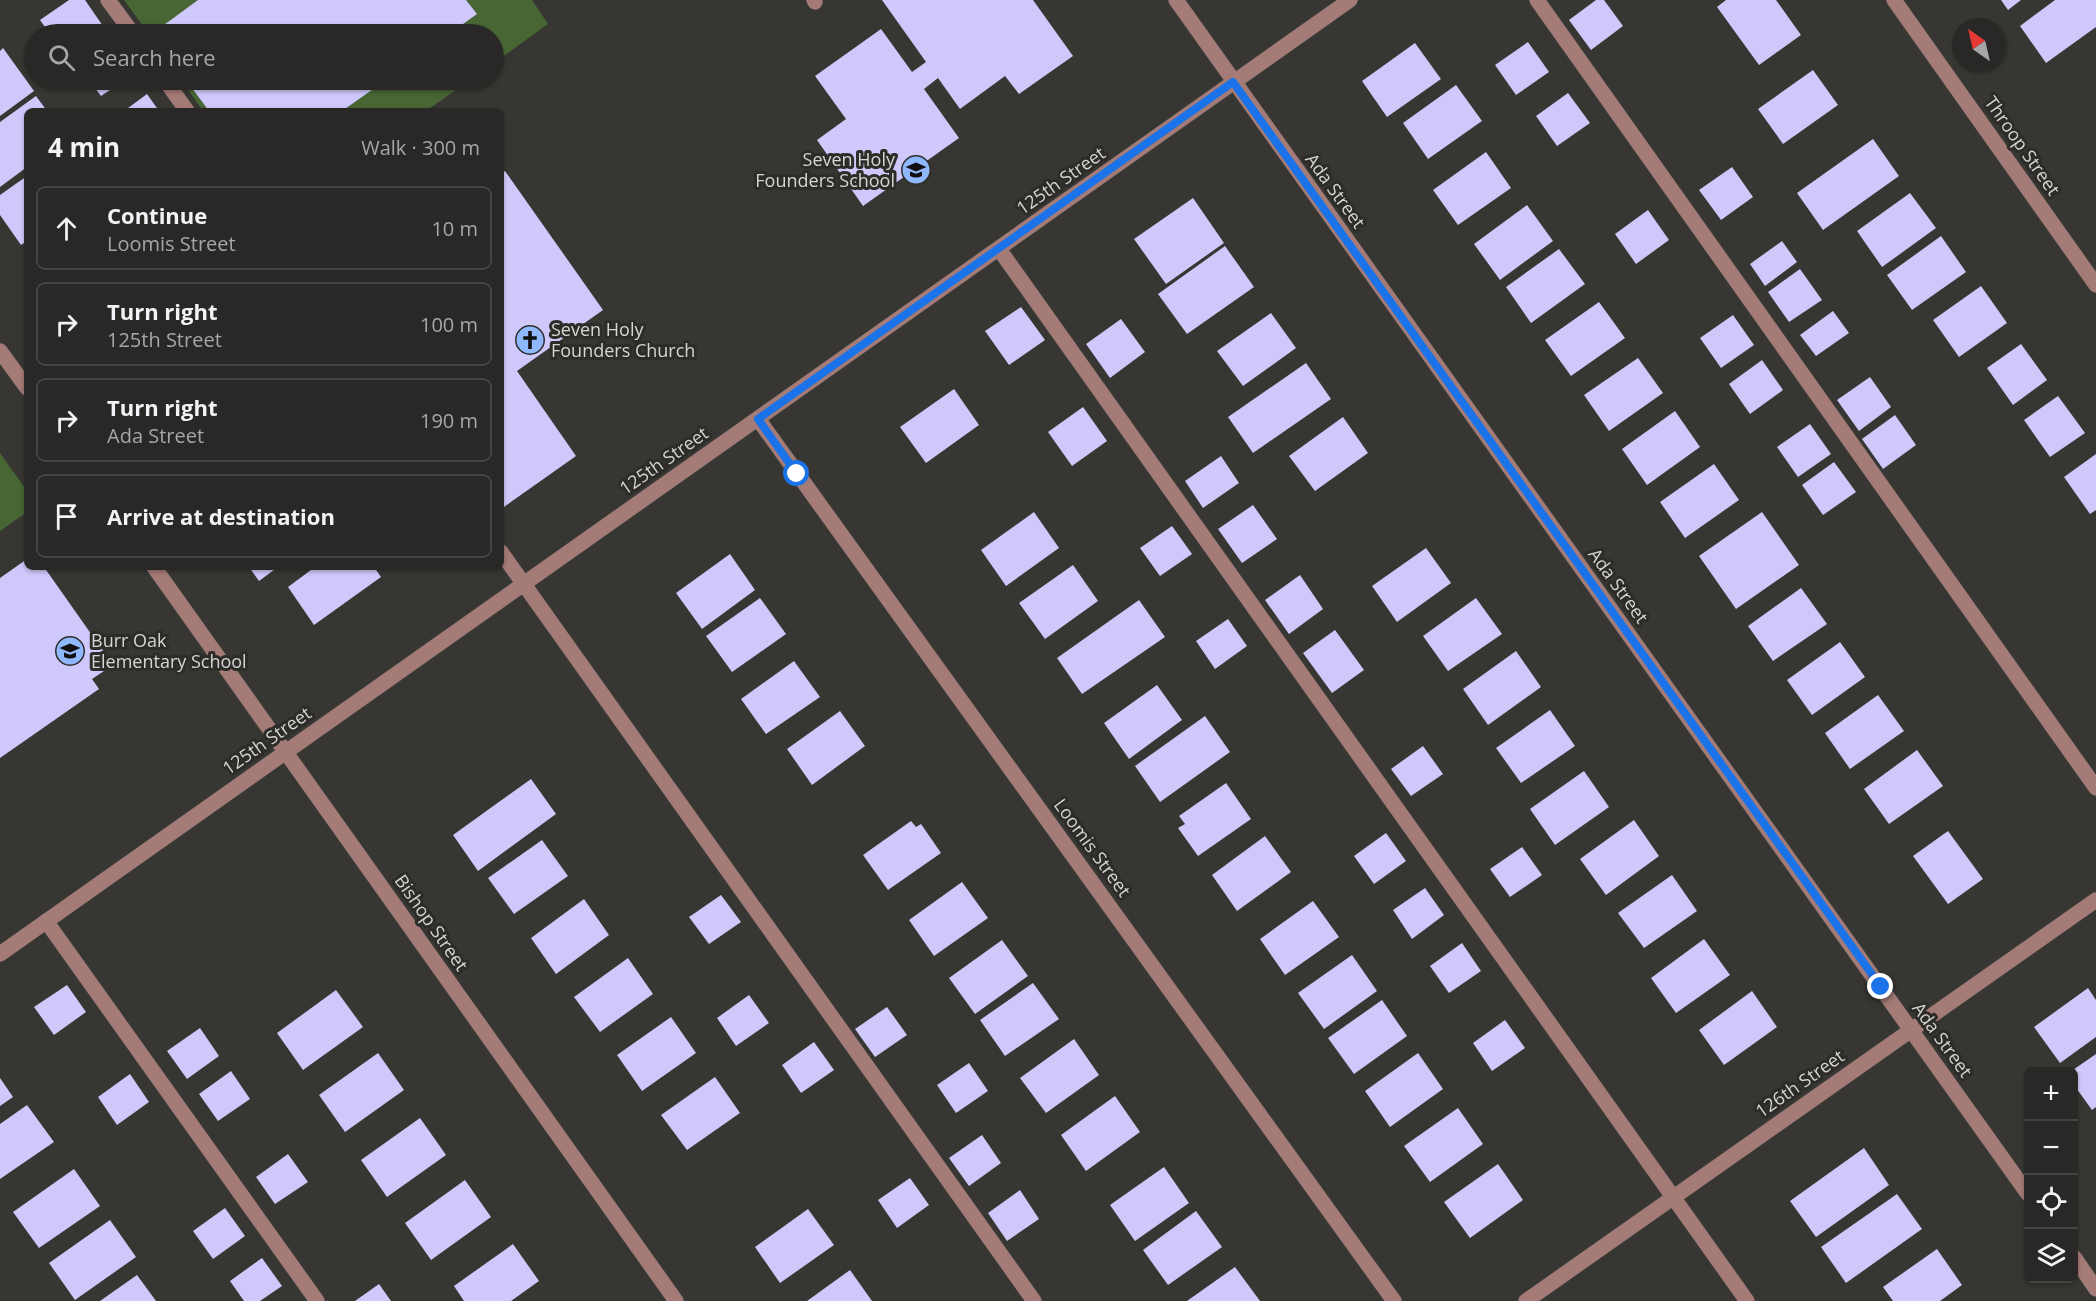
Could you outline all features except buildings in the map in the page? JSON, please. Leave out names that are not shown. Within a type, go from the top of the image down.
[{"type":"street","points":[[108,0],[126,24]]},
{"type":"street","name":"Ada Street","points":[[1176,0],[2024,1188]]},
{"type":"street","name":"125th Street","points":[[0,954],[1350,0]]},
{"type":"street","points":[[1537,0],[2096,788]]},
{"type":"street","name":"Throop Street","points":[[1894,0],[2096,285]]},
{"type":"street","points":[[172,90],[186,108]]},
{"type":"street","points":[[999,249],[1747,1301]]},
{"type":"street","points":[[0,351],[24,384]]},
{"type":"street","name":"Loomis Street","points":[[758,419],[1394,1301]]},
{"type":"street","points":[[504,556],[1034,1301]]},
{"type":"street","name":"Bishop Street","points":[[156,570],[676,1301]]},
{"type":"street","name":"126th Street","points":[[1526,1301],[2096,900]]},
{"type":"street","points":[[46,921],[317,1301]]},
{"type":"street","points":[[2078,1264],[2096,1289]]},
{"type":"green space","points":[[124,0],[532,0],[548,24],[504,56],[504,24],[142,24]]},
{"type":"green space","points":[[188,90],[456,90],[430,108],[201,108]]},
{"type":"green space","points":[[0,453],[24,487],[24,514],[0,531]]},
{"type":"place","name":"Seven Holy Founders School","points":[[916,170]]},
{"type":"place","name":"Seven Holy Founders Church","points":[[530,340]]},
{"type":"place","name":"Burr Oak Elementary School","points":[[70,651]]},
{"type":"route","points":[[797,474],[758,419],[1233,82],[1881,987]]}]
